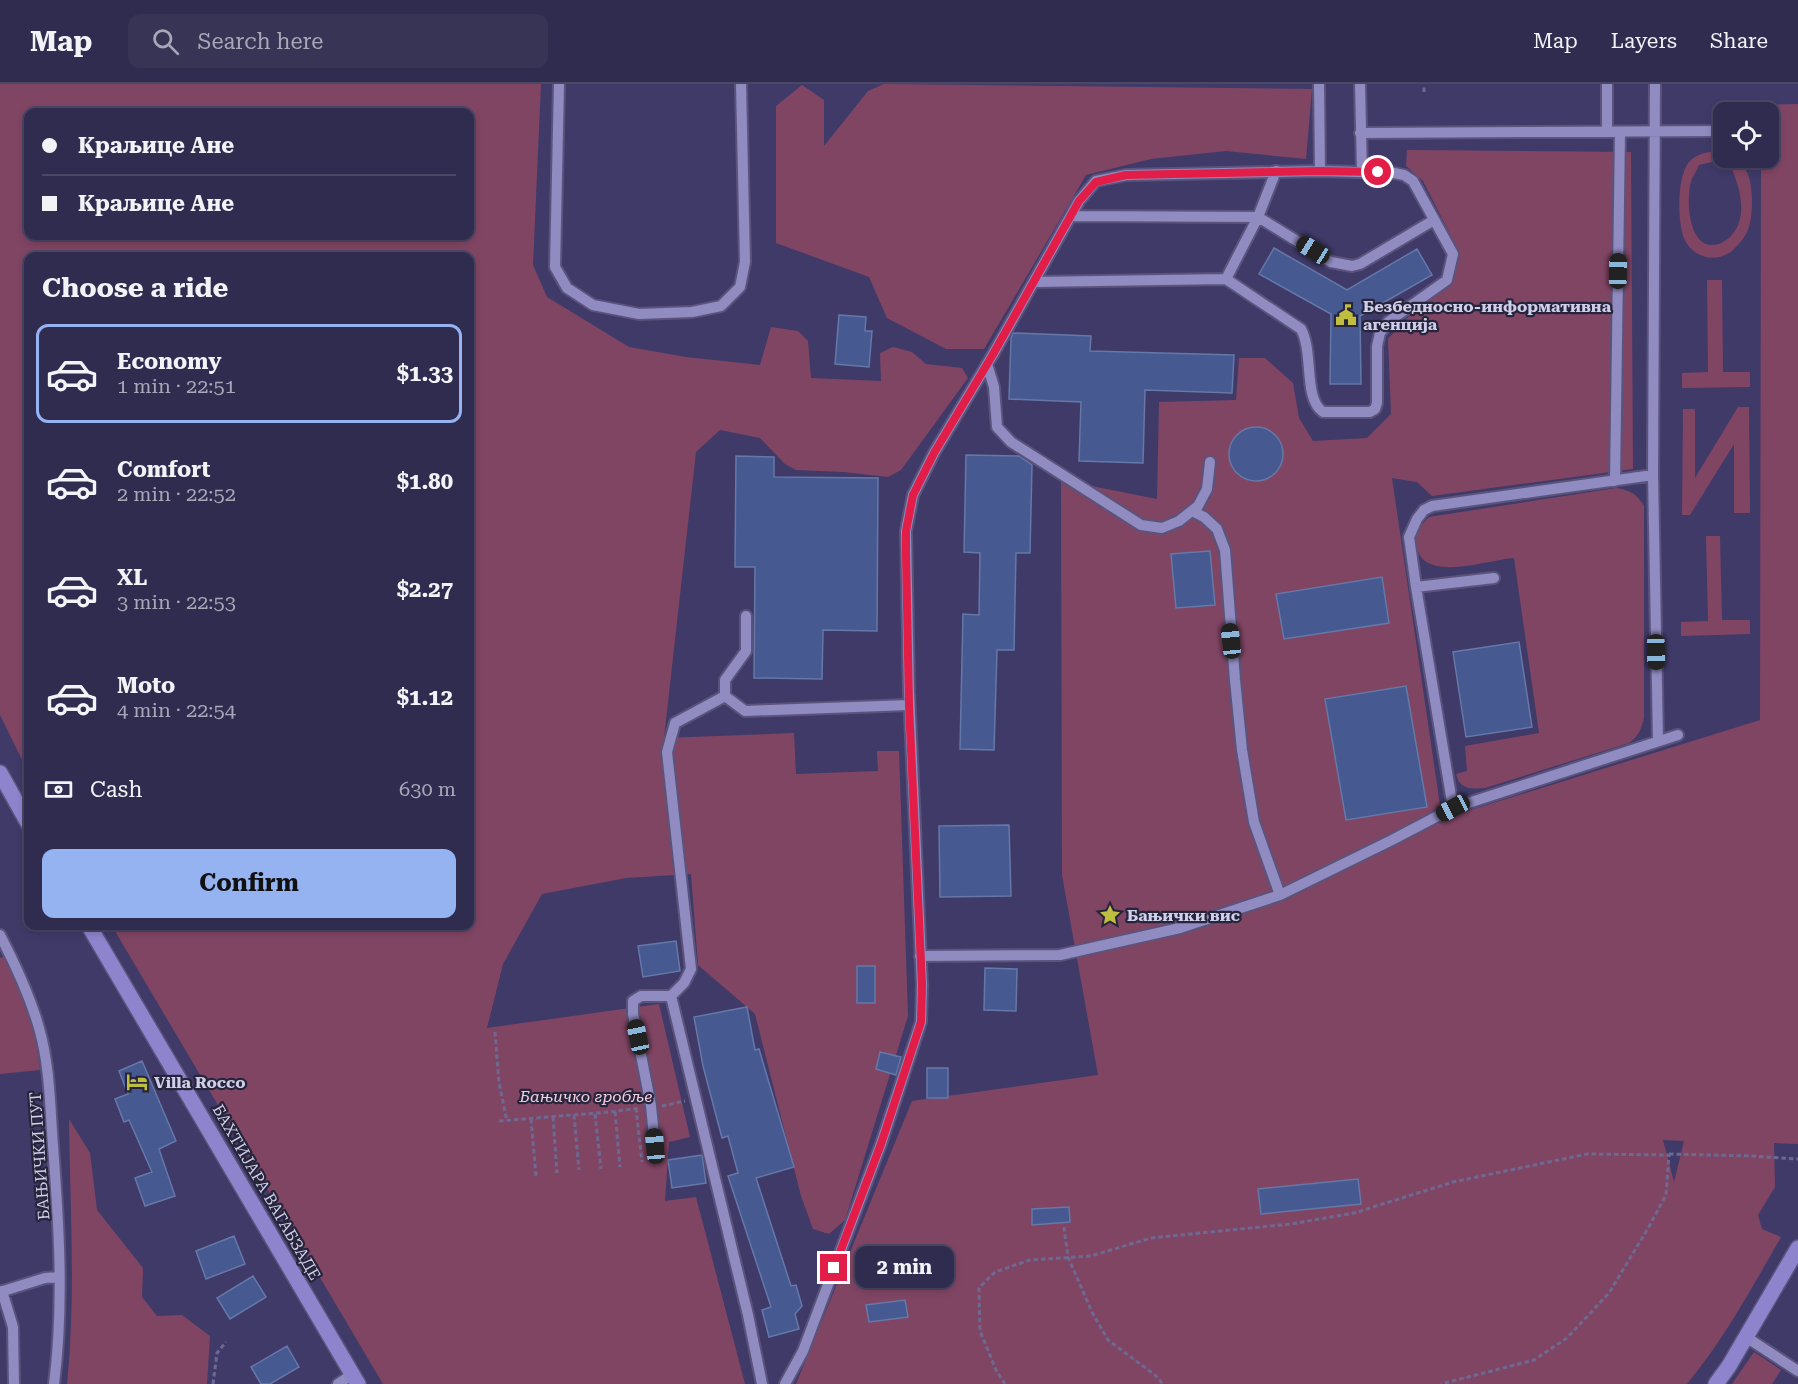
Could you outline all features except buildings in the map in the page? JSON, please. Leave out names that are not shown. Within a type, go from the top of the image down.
[{"type":"main road","points":[[0,773],[24,816]]},
{"type":"main road","name":"БАХТИЈАРА ВАГАБЗАДЕ","points":[[91,930],[356,1379]]},
{"type":"main road","points":[[1716,1384],[1798,1248]]},
{"type":"street","points":[[559,84],[555,267],[567,288],[593,304],[639,314],[692,312],[721,306],[740,287],[745,262],[741,84]]},
{"type":"street","points":[[1319,84],[1320,171]]},
{"type":"street","points":[[1360,84],[1362,172]]},
{"type":"street","points":[[1607,84],[1607,132]]},
{"type":"street","points":[[1655,84],[1653,475],[1658,740]]},
{"type":"street","points":[[1360,133],[1713,131]]},
{"type":"street","points":[[1615,481],[1620,132]]},
{"type":"street","points":[[1226,279],[1258,217],[1276,171]]},
{"type":"street","points":[[785,1384],[803,1351],[881,1144],[921,1022],[909,705],[906,531],[913,495],[934,453],[1079,201],[1096,182],[1126,175],[1276,171],[1394,173],[1404,175],[1413,181],[1453,254],[1447,280],[1388,322],[1380,333],[1377,346],[1377,403],[1375,409],[1370,412],[1323,412],[1319,410],[1312,397],[1307,340],[1301,329],[1226,279],[1034,282]]},
{"type":"street","points":[[1071,216],[1258,217],[1331,262],[1352,266],[1360,264],[1434,220]]},
{"type":"street","points":[[987,364],[994,387],[997,427],[1011,442],[1141,525],[1162,528],[1179,521],[1198,506],[1207,489],[1210,462]]},
{"type":"street","points":[[1453,808],[1409,537],[1417,519],[1424,510],[1432,506],[1653,475]]},
{"type":"street","points":[[1192,511],[1204,517],[1217,529],[1225,550],[1237,704],[1254,822],[1280,895]]},
{"type":"street","points":[[1416,586],[1494,578]]},
{"type":"street","points":[[725,696],[725,680],[746,651],[746,616]]},
{"type":"street","points":[[725,696],[745,711],[909,705]]},
{"type":"street","points":[[655,1146],[652,1107],[633,1014],[633,1001],[641,996],[671,996],[684,983],[691,969],[667,752],[675,723],[725,696]]},
{"type":"street","points":[[920,956],[1060,955],[1180,928],[1280,895],[1453,808],[1678,735]]},
{"type":"street","name":"БАЊИЧКИ ПУТ","points":[[0,935],[4,950],[39,1027],[48,1076],[60,1235],[59,1324],[54,1384]]},
{"type":"street","points":[[671,996],[748,1315],[762,1384]]},
{"type":"street","points":[[14,1384],[13,1326],[1,1292],[45,1278],[59,1277]]},
{"type":"street","points":[[1746,1337],[1798,1371]]},
{"type":"street","points":[[338,1384],[356,1379]]},
{"type":"path","points":[[1424,87],[1424,92]]},
{"type":"path","points":[[495,1032],[499,1083],[507,1121]]},
{"type":"path","points":[[499,1121],[615,1112],[696,1099]]},
{"type":"path","points":[[636,1108],[642,1162]]},
{"type":"path","points":[[615,1112],[620,1167]]},
{"type":"path","points":[[595,1114],[601,1168]]},
{"type":"path","points":[[574,1115],[579,1170]]},
{"type":"path","points":[[553,1117],[557,1173]]},
{"type":"path","points":[[531,1119],[536,1176]]},
{"type":"path","points":[[1005,1384],[996,1370],[980,1331],[979,1288],[995,1272],[1030,1260],[1091,1256],[1151,1238],[1291,1224],[1354,1213],[1452,1182],[1587,1154],[1752,1156],[1798,1159]]},
{"type":"path","points":[[1441,1384],[1534,1360],[1567,1338],[1609,1293],[1666,1195],[1669,1155],[1661,1154]]},
{"type":"path","points":[[1064,1227],[1068,1257],[1092,1312],[1108,1340],[1155,1375],[1162,1384]]},
{"type":"path","points":[[213,1384],[218,1353],[226,1342]]},
{"type":"green space","name":"Бањичко гробље","points":[[0,84],[541,84],[533,265],[547,297],[629,347],[686,357],[760,365],[771,327],[798,331],[808,341],[811,378],[881,381],[880,353],[893,347],[912,352],[926,364],[962,368],[968,378],[901,470],[888,477],[796,470],[785,464],[760,438],[720,430],[696,452],[664,738],[794,733],[796,774],[878,771],[877,751],[899,751],[908,1016],[845,1220],[829,1234],[813,1229],[801,1196],[755,1014],[698,965],[691,874],[626,878],[542,894],[503,964],[487,1028],[659,1004],[690,1137],[669,1142],[665,1201],[696,1197],[745,1384],[383,1384],[114,930],[474,930],[474,252],[24,252],[24,764],[0,715]]},
{"type":"green space","points":[[884,84],[1312,89],[1306,159],[1226,151],[1151,159],[1086,175],[984,349],[946,349],[887,318],[869,277],[776,243],[776,106],[802,85],[824,100],[824,146],[868,91]]},
{"type":"green space","points":[[1798,104],[1798,1144],[1774,1143],[1775,1187],[1758,1215],[1762,1229],[1781,1237],[1737,1313],[1687,1384],[796,1384],[912,1101],[1098,1075],[1062,875],[1061,480],[1157,499],[1159,402],[1236,400],[1239,358],[1265,358],[1293,383],[1299,418],[1313,441],[1367,438],[1391,414],[1388,339],[1437,286],[1459,252],[1423,181],[1406,166],[1407,150],[1631,152],[1633,469],[1432,496],[1417,482],[1392,478],[1442,819],[1760,720],[1761,168],[1779,168],[1779,105]],"holes":[[[1663,1140],[1684,1141],[1674,1182]]]},
{"type":"green space","points":[[1713,152],[1713,162],[1699,165],[1689,190],[1689,210],[1694,230],[1698,238],[1705,243],[1720,244],[1736,230],[1741,203],[1731,168],[1744,168],[1749,178],[1752,204],[1750,223],[1742,241],[1733,250],[1720,257],[1706,257],[1693,250],[1684,238],[1680,221],[1683,176],[1690,161],[1700,155]]},
{"type":"green space","points":[[1707,280],[1722,280],[1723,372],[1750,372],[1750,387],[1682,388],[1682,373],[1708,372]]},
{"type":"green space","points":[[1738,407],[1749,407],[1750,513],[1734,513],[1734,444],[1690,515],[1682,515],[1683,409],[1695,409],[1695,478]]},
{"type":"green space","points":[[1616,488],[1633,493],[1644,506],[1644,718],[1639,732],[1629,743],[1485,788],[1463,786],[1456,774],[1467,771],[1465,746],[1539,733],[1514,558],[1460,567],[1433,565],[1423,559],[1417,549],[1418,532],[1429,517]]},
{"type":"green space","points":[[1706,536],[1720,536],[1722,620],[1750,620],[1750,634],[1681,636],[1681,622],[1708,621]]},
{"type":"green space","points":[[6,956],[34,1027],[40,1070],[0,1074],[0,958]]},
{"type":"green space","points":[[69,1119],[90,1153],[97,1210],[143,1268],[142,1297],[157,1316],[182,1315],[210,1336],[207,1384],[67,1384],[72,1285]]},
{"type":"green space","points":[[1754,1352],[1781,1370],[1772,1384],[1732,1384]]},
{"type":"place","name":"Безбедносно-информативна агенција","points":[[1346,315]]},
{"type":"place","name":"Бањички вис","points":[[1110,915]]},
{"type":"place","name":"Villa Rocco","points":[[137,1082]]},
{"type":"route","points":[[834,1268],[881,1144],[921,1022],[922,985],[909,705],[906,554],[906,531],[913,495],[934,453],[992,356],[1079,201],[1096,182],[1126,175],[1378,172]]}]
